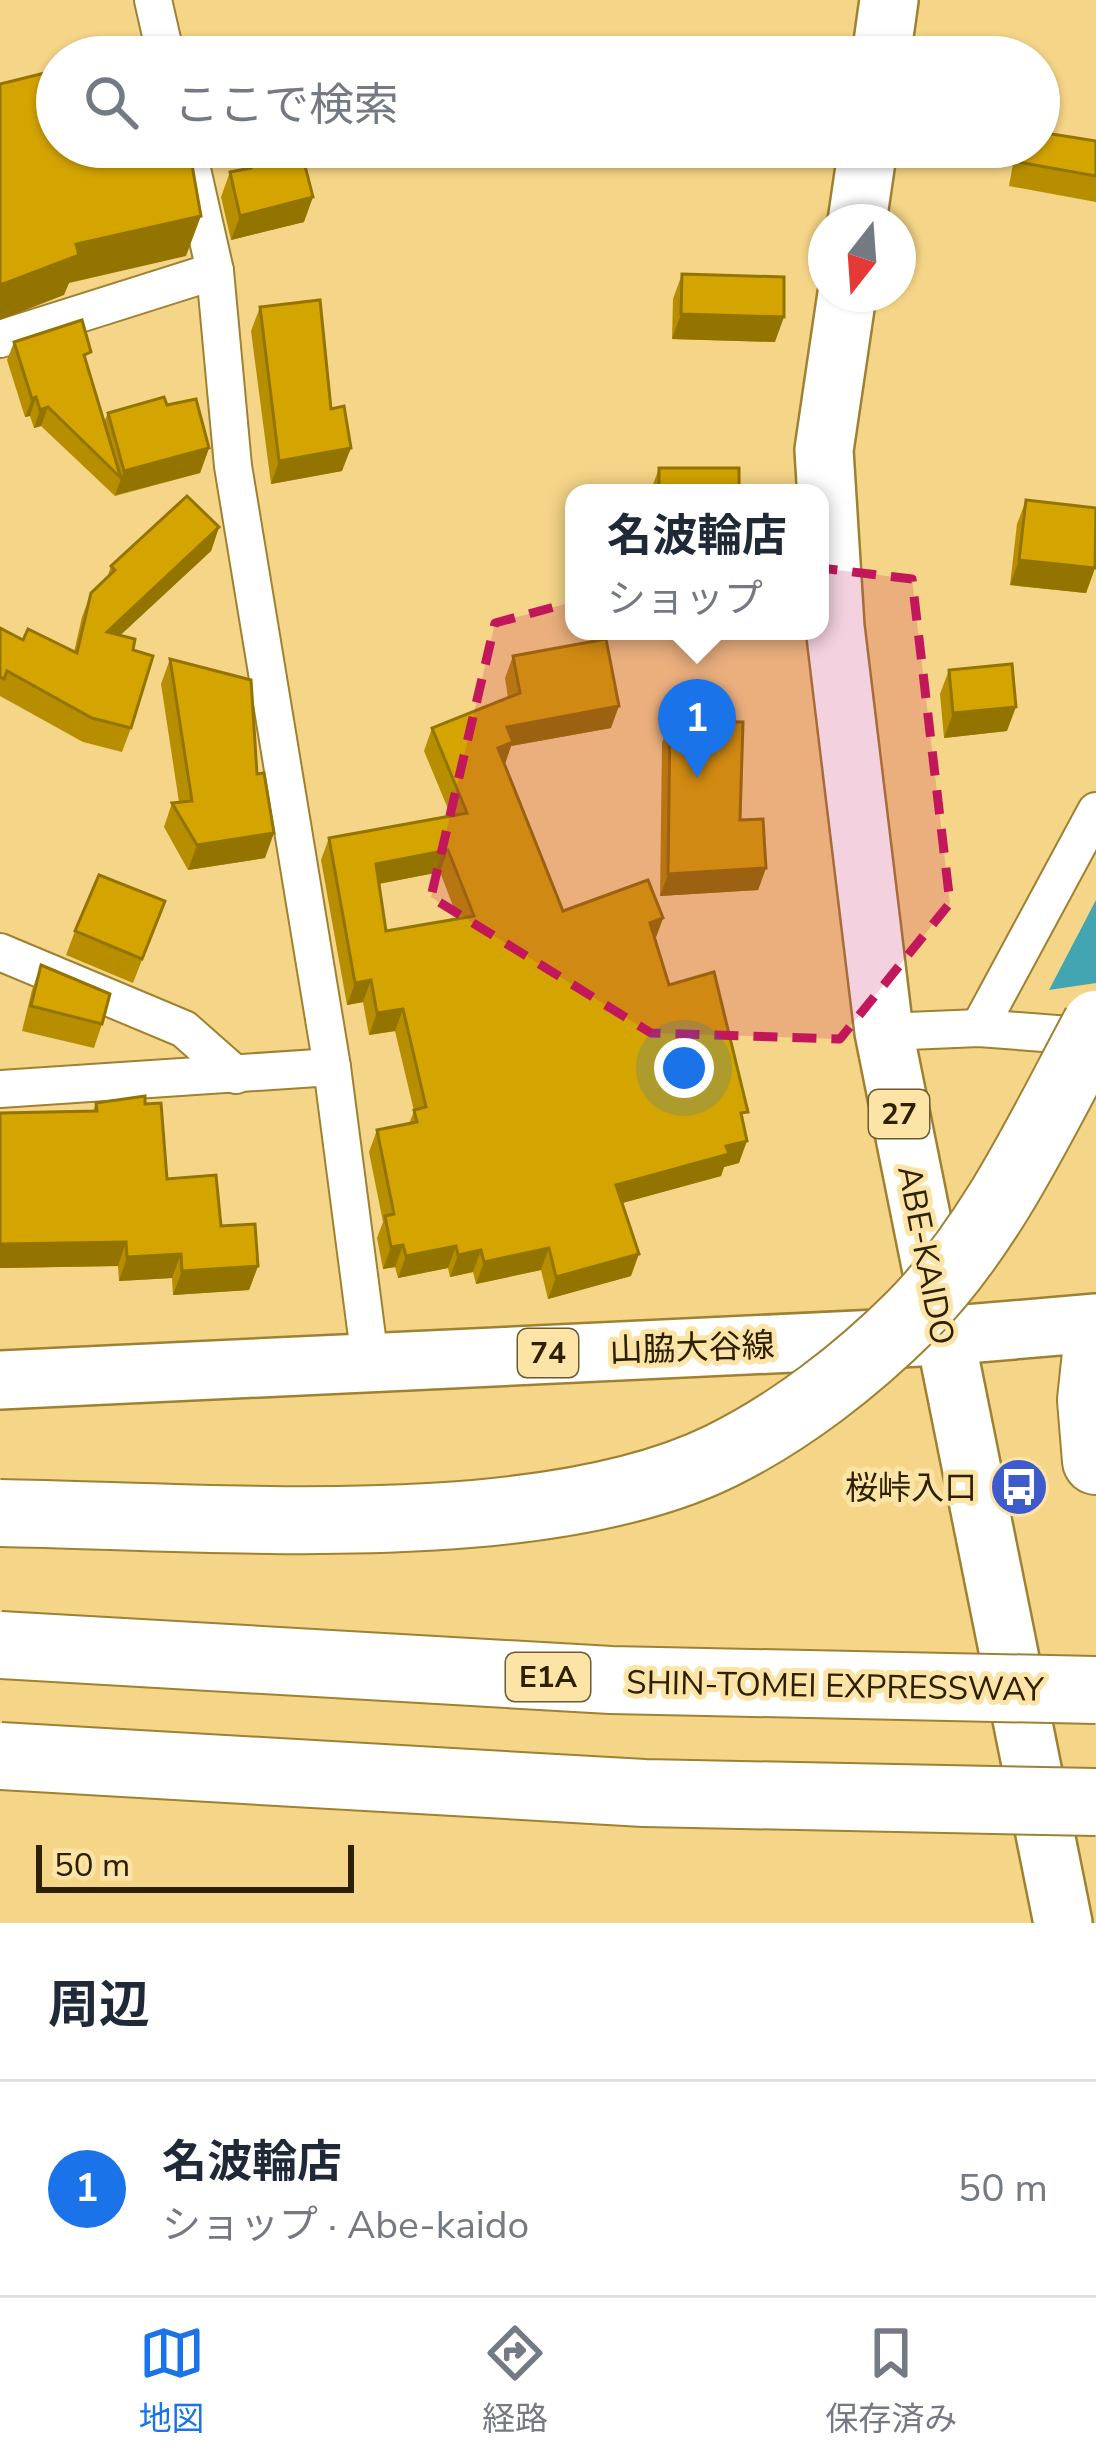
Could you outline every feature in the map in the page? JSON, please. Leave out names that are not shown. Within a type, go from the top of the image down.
[{"type":"highway","points":[[0,1513],[458,1514],[610,1493],[720,1457],[818,1396],[913,1314],[976,1233],[1096,1024]]},
{"type":"highway","points":[[1096,1353],[1090,1400],[1096,1461]]},
{"type":"highway","name":"SHIN-TOMEI EXPRESSWAY","points":[[0,1645],[611,1680],[1096,1690]]},
{"type":"highway","points":[[0,1756],[644,1792],[1096,1802]]},
{"type":"main road","points":[[884,36],[889,0]]},
{"type":"main road","points":[[860,204],[865,168]]},
{"type":"main road","name":"ABE-KAIDO","points":[[826,484],[824,450],[844,312]]},
{"type":"main road","name":"ABE-KAIDO","points":[[829,524],[836,627],[884,1032],[1063,1923]]},
{"type":"main road","name":"山脇大谷線","points":[[0,1380],[943,1336],[1096,1323]]},
{"type":"street","points":[[153,0],[161,36]]},
{"type":"street","points":[[192,168],[215,271],[232,466],[332,1067],[370,1360]]},
{"type":"street","points":[[0,339],[215,271]]},
{"type":"street","points":[[979,1028],[1096,811]]},
{"type":"street","points":[[0,952],[184,1029],[236,1076]]},
{"type":"street","points":[[884,1032],[979,1028],[1096,1037]]},
{"type":"street","points":[[0,1089],[332,1067]]},
{"type":"highlighted area","points":[[736,558],[912,579],[950,903],[840,1039],[651,1033],[431,897],[495,623]]},
{"type":"water","points":[[1096,900],[1096,983],[1049,990]]},
{"type":"building","points":[[36,75],[36,168],[193,168],[201,216],[76,244],[79,255],[0,285],[0,84]]},
{"type":"building","points":[[1060,135],[1096,141],[1096,176],[1051,168],[1060,168]]},
{"type":"building","points":[[306,168],[313,197],[240,216],[230,172]]},
{"type":"building","points":[[682,274],[784,277],[784,317],[681,314]]},
{"type":"building","points":[[320,300],[331,409],[344,406],[351,448],[279,461],[260,307]]},
{"type":"building","points":[[82,320],[91,352],[84,355],[121,478],[48,407],[40,410],[14,342]]},
{"type":"building","points":[[164,397],[167,405],[196,399],[209,448],[124,471],[108,413]]},
{"type":"building","points":[[659,468],[739,468],[739,484],[659,484]]},
{"type":"building","points":[[187,496],[219,527],[107,632],[135,639],[133,650],[153,656],[131,728],[92,718],[7,671],[4,679],[0,677],[0,628],[23,640],[28,629],[77,653],[91,593],[115,570],[111,566]]},
{"type":"building","points":[[1026,500],[1096,508],[1095,568],[1019,560]]},
{"type":"building","points":[[606,640],[619,706],[507,727],[513,742],[498,748],[563,911],[648,880],[663,918],[650,923],[669,985],[714,972],[748,1112],[741,1113],[747,1141],[726,1146],[729,1154],[616,1185],[639,1254],[556,1277],[549,1248],[484,1262],[481,1250],[458,1255],[456,1246],[406,1256],[403,1245],[391,1247],[385,1216],[394,1214],[377,1130],[417,1122],[414,1110],[426,1107],[403,1009],[377,1013],[371,980],[355,983],[329,838],[467,813],[432,728],[520,693],[513,656]],"holes":[[[448,850],[474,916],[386,931],[376,864]]]},
{"type":"building","points":[[170,659],[251,680],[257,774],[264,773],[274,833],[197,845],[172,803],[192,801]]},
{"type":"building","points":[[1012,664],[1016,707],[953,713],[949,670]]},
{"type":"building","points":[[670,721],[743,722],[740,820],[763,819],[766,868],[668,874]]},
{"type":"building","points":[[99,875],[165,901],[142,959],[75,931]]},
{"type":"building","points":[[41,965],[110,994],[102,1024],[31,1006]]},
{"type":"building","points":[[145,1096],[145,1104],[161,1103],[167,1179],[216,1175],[221,1226],[255,1224],[258,1266],[182,1271],[181,1254],[127,1257],[126,1242],[0,1244],[0,1113],[97,1111],[96,1103]]},
{"type":"place","name":"名波輪店","points":[[697,778]]},
{"type":"place","name":"桜峠入口","points":[[1019,1487]]}]
